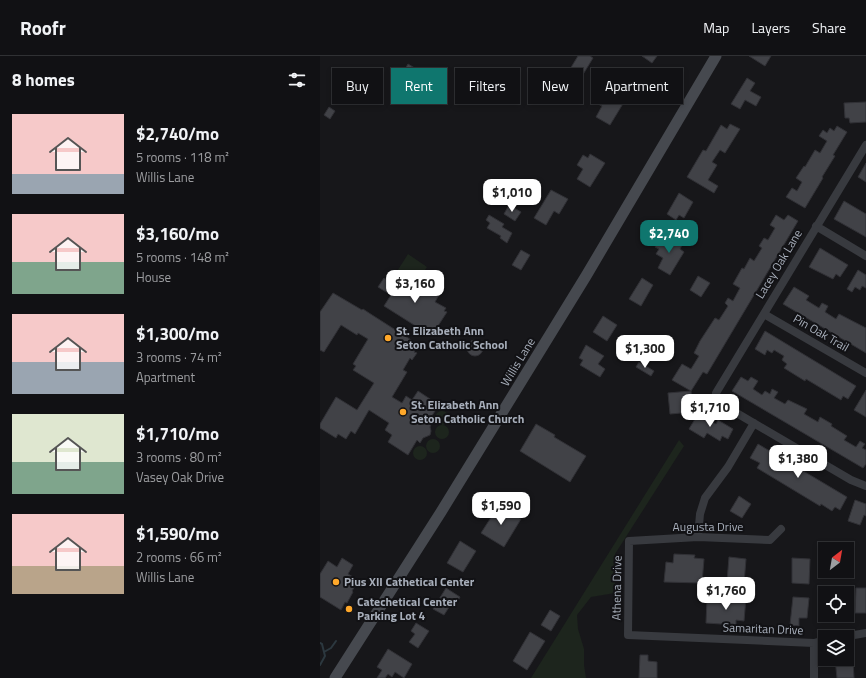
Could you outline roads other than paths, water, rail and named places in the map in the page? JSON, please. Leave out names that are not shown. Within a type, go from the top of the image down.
[{"type":"street","name":"Willis Lane","points":[[335,678],[441,512],[592,267],[716,56]]},
{"type":"street","name":"Lacey Oak Lane","points":[[754,423],[716,400],[716,393],[866,144]]},
{"type":"street","points":[[816,226],[866,256]]},
{"type":"street","name":"Pin Oak Trail","points":[[764,314],[866,373]]},
{"type":"street","points":[[698,538],[700,514],[705,498],[728,467],[754,423],[851,480],[866,486]]},
{"type":"street","name":"Augusta Drive","points":[[630,541],[698,538],[770,540],[781,529]]},
{"type":"street","name":"Athena Drive","points":[[628,635],[630,541]]},
{"type":"street","points":[[854,635],[866,633]]},
{"type":"street","name":"Samaritan Drive","points":[[628,635],[814,643],[818,642]]},
{"type":"street","points":[[814,643],[814,678]]},
{"type":"waterway","points":[[324,652],[331,648],[336,641]]},
{"type":"waterway","points":[[320,643],[322,644],[325,656],[320,665]]},
{"type":"place","name":"St. Elizabeth Ann Seton Catholic School","points":[[388,338]]},
{"type":"place","name":"St. Elizabeth Ann Seton Catholic Church","points":[[403,412]]},
{"type":"place","name":"Pius XII Cathetical Center","points":[[336,582]]},
{"type":"place","name":"Catechetical Center Parking Lot 4","points":[[349,609]]}]
